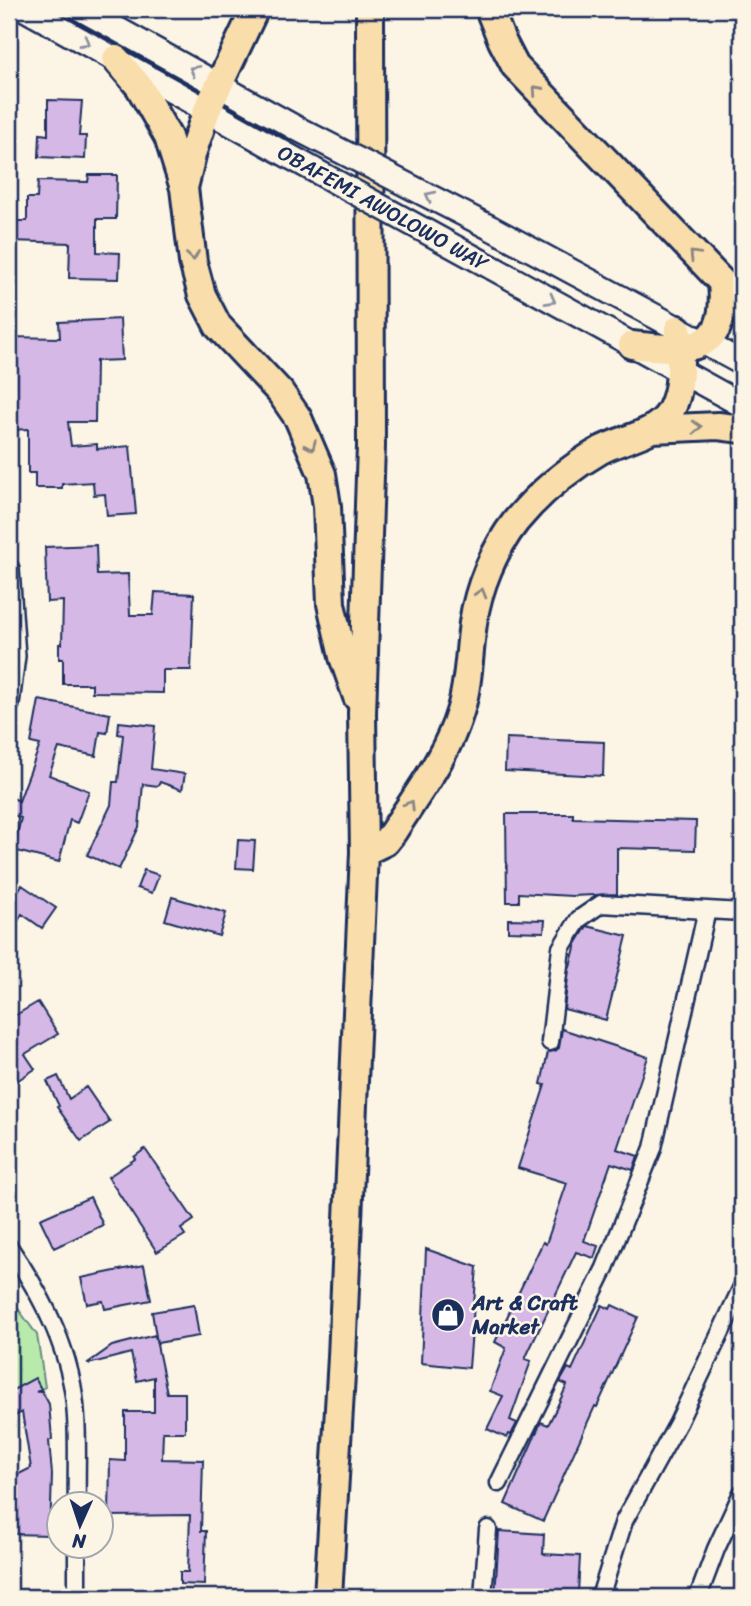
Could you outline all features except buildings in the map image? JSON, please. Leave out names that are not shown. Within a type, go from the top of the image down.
[{"type":"main road","name":"OBAFEMI AWOLOWO WAY","points":[[25,9],[632,345]]},
{"type":"main road","name":"OBAFEMI AWOLOWO WAY","points":[[81,9],[296,128],[491,228],[686,348],[742,405]]},
{"type":"main road","points":[[184,188],[207,110],[255,9]]},
{"type":"main road","points":[[328,1597],[342,1357],[363,852],[362,713],[370,446],[370,9]]},
{"type":"main road","points":[[489,9],[515,66],[742,303]]},
{"type":"main road","points":[[116,59],[139,86],[167,137],[184,188],[193,262],[202,295],[218,326],[279,392],[299,418],[322,474],[327,506],[331,604],[343,657],[362,713]]},
{"type":"main road","points":[[632,345],[686,348],[721,323],[724,304],[722,283]]},
{"type":"main road","name":"OBAFEMI AWOLOWO WAY","points":[[686,348],[742,363]]},
{"type":"main road","points":[[652,429],[668,414],[676,397],[686,348]]},
{"type":"main road","points":[[363,852],[385,842],[393,832],[448,744],[461,711],[473,621],[482,586],[495,555],[514,524],[539,494],[603,449],[652,429],[718,426],[742,429]]},
{"type":"street","points":[[9,569],[15,656],[9,704]]},
{"type":"street","points":[[550,1042],[561,948],[579,919],[601,904],[742,912]]},
{"type":"street","points":[[499,1483],[605,1268],[653,1148],[707,910]]},
{"type":"street","points":[[9,1247],[50,1314],[64,1349],[76,1415],[76,1490]]},
{"type":"street","points":[[600,1597],[624,1521],[678,1423],[742,1287]]},
{"type":"street","points":[[698,1597],[716,1549],[742,1493]]},
{"type":"street","points":[[483,1597],[488,1529]]},
{"type":"street","points":[[77,1560],[77,1597]]},
{"type":"green space","points":[[9,1296],[37,1335],[45,1387],[9,1408]]},
{"type":"place","name":"Art & Craft Market","points":[[448,1315]]}]
